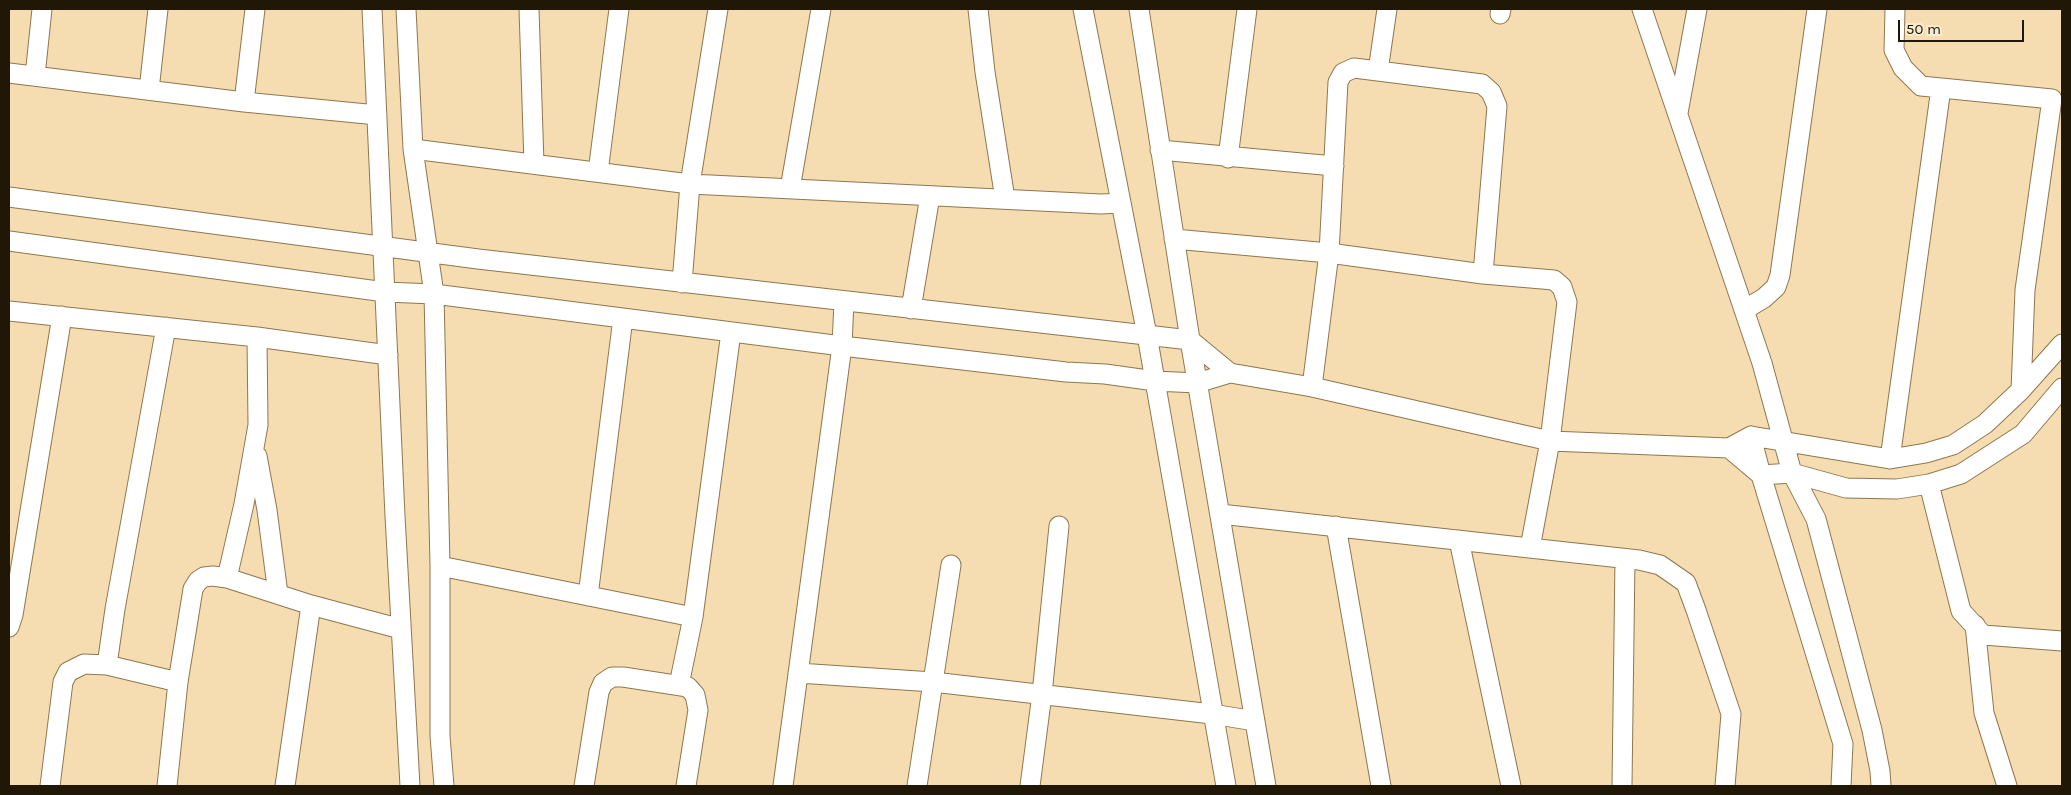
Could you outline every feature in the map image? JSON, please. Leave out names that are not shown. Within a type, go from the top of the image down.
[{"type":"street","points":[[35,76],[42,9]]},
{"type":"street","points":[[149,90],[158,9]]},
{"type":"street","points":[[244,102],[255,9]]},
{"type":"street","points":[[372,9],[410,786]]},
{"type":"street","points":[[406,9],[413,149],[434,294],[440,566],[440,736],[444,786]]},
{"type":"street","points":[[529,9],[534,164]]},
{"type":"street","points":[[598,172],[619,9]]},
{"type":"street","points":[[682,283],[690,184],[718,9]]},
{"type":"street","points":[[790,189],[821,9]]},
{"type":"street","points":[[978,9],[985,72],[1004,199]]},
{"type":"street","points":[[1083,9],[1147,336],[1226,786]]},
{"type":"street","points":[[1138,9],[1190,340],[1266,786]]},
{"type":"street","points":[[1228,158],[1248,9]]},
{"type":"street","points":[[1378,71],[1387,9]]},
{"type":"street","points":[[1642,9],[1762,363],[1792,473],[1816,519],[1872,730],[1880,772],[1880,786]]},
{"type":"street","points":[[1678,115],[1697,9]]},
{"type":"street","points":[[1744,310],[1764,298],[1776,287],[1780,275],[1817,9]]},
{"type":"street","points":[[1895,9],[1894,50],[1896,57],[1903,68],[1921,86],[2052,100],[2025,290],[2021,390]]},
{"type":"street","points":[[1312,387],[1330,253],[1338,82],[1343,73],[1354,68],[1482,84],[1491,92],[1497,106],[1484,274]]},
{"type":"street","points":[[9,73],[244,102],[377,115]]},
{"type":"street","points":[[1890,459],[1941,88]]},
{"type":"street","points":[[413,149],[690,184],[1101,204],[1120,203]]},
{"type":"street","points":[[1160,150],[1228,158],[1334,166]]},
{"type":"street","points":[[911,309],[930,196]]},
{"type":"street","points":[[9,197],[682,283],[1190,340],[1230,373]]},
{"type":"street","points":[[1174,239],[1330,253],[1484,274],[1554,280],[1562,287],[1566,302],[1550,441],[1530,548]]},
{"type":"street","points":[[9,241],[385,292],[434,294],[842,346],[1155,381],[1198,383],[1230,373],[1312,387],[1550,441],[1729,448],[1751,436],[1890,459],[1926,453],[1954,445],[1986,424],[2021,390],[2062,344]]},
{"type":"street","points":[[783,786],[842,346],[844,301]]},
{"type":"street","points":[[9,311],[257,337],[388,355]]},
{"type":"street","points":[[9,627],[13,616],[62,316]]},
{"type":"street","points":[[588,596],[623,318]]},
{"type":"street","points":[[107,665],[115,610],[166,327]]},
{"type":"street","points":[[679,685],[693,617],[731,332]]},
{"type":"street","points":[[227,578],[258,425],[257,337]]},
{"type":"street","points":[[1729,448],[1761,475],[1792,473],[1846,488],[1897,488],[1929,484],[1961,474],[2023,434],[2062,388]]},
{"type":"street","points":[[1751,436],[1761,475],[1843,744],[1841,786]]},
{"type":"street","points":[[255,445],[267,510],[278,594]]},
{"type":"street","points":[[1929,484],[1961,611],[1983,635],[2062,641]]},
{"type":"street","points":[[1220,514],[1626,559],[1660,565],[1686,583],[1731,714],[1725,786]]},
{"type":"street","points":[[1030,786],[1042,694],[1059,526]]},
{"type":"street","points":[[1336,526],[1381,786]]},
{"type":"street","points":[[1459,540],[1510,786]]},
{"type":"street","points":[[1622,786],[1626,559]]},
{"type":"street","points":[[917,786],[951,565]]},
{"type":"street","points":[[440,566],[693,617]]},
{"type":"street","points":[[167,786],[178,682],[193,589],[198,581],[204,577],[213,576],[227,578],[312,605],[401,628]]},
{"type":"street","points":[[285,786],[312,605]]},
{"type":"street","points":[[1974,625],[1984,713],[2007,786]]},
{"type":"street","points":[[50,786],[63,682],[68,672],[84,664],[107,665],[178,682]]},
{"type":"street","points":[[798,673],[932,682],[1212,714],[1255,721]]},
{"type":"street","points":[[584,786],[599,692],[603,683],[612,677],[623,676],[679,685],[691,689],[698,702],[686,786]]}]
